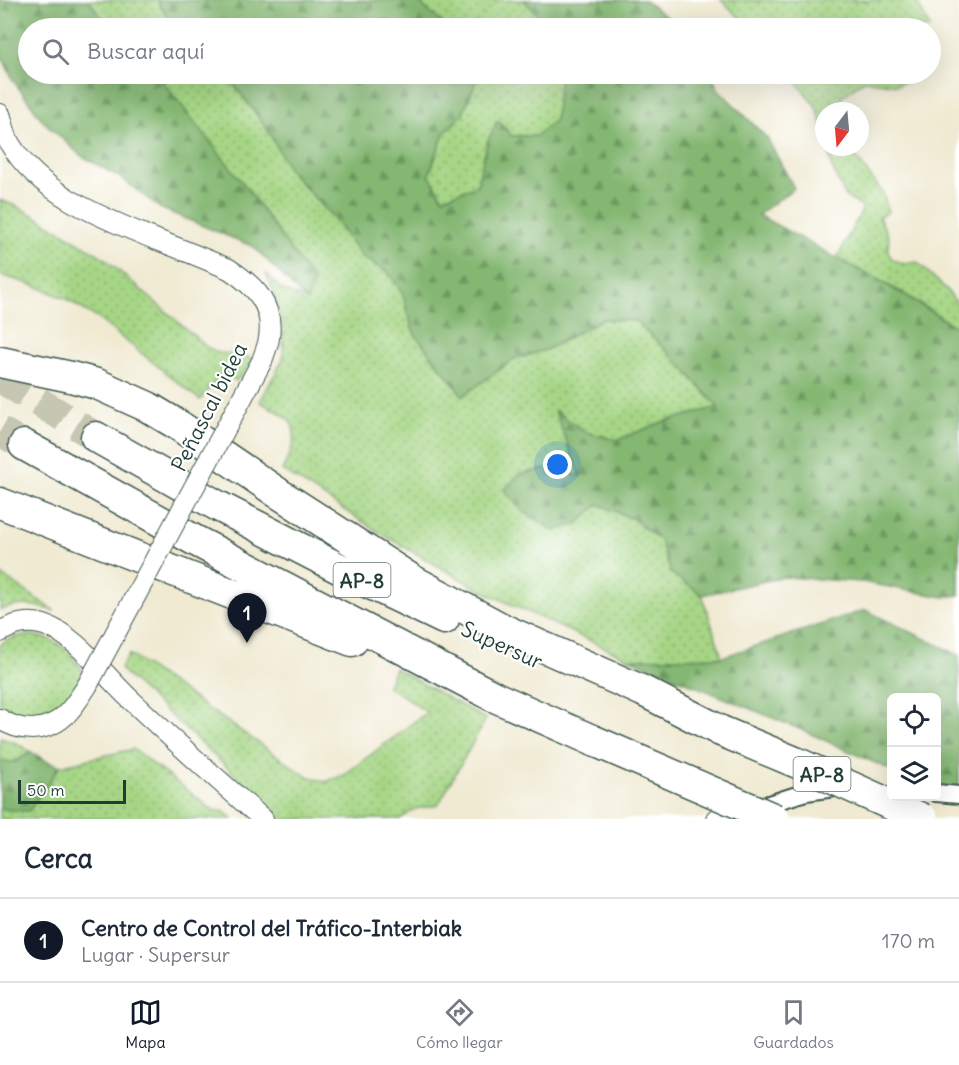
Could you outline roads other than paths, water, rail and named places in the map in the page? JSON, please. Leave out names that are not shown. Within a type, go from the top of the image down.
[{"type":"highway","points":[[0,362],[97,384],[148,407],[414,581],[641,697]]},
{"type":"highway","name":"Supersur","points":[[96,437],[218,506],[352,575],[517,654],[641,697],[923,819]]},
{"type":"highway","name":"AP-8","points":[[24,445],[196,541],[495,697]]},
{"type":"highway","name":"AP-8","points":[[0,503],[495,697],[764,815]]},
{"type":"street","name":"Peñascal bidea","points":[[0,114],[10,143],[38,177],[56,191],[112,222],[229,269],[245,279],[261,297],[266,306],[269,323],[269,338],[262,361],[87,686],[72,708],[58,722],[42,728],[24,729],[0,719]]},
{"type":"street","points":[[0,632],[9,626],[24,623],[43,625],[73,642],[129,698],[263,819]]},
{"type":"street","points":[[716,819],[728,810],[748,803],[764,815],[806,792],[840,787],[887,788]]},
{"type":"street","points":[[941,793],[959,795]]},
{"type":"tunnel","points":[[0,378],[96,437]]},
{"type":"tunnel","points":[[0,431],[24,445]]},
{"type":"place","name":"Centro de Control del Tráfico-Interbiak","points":[[247,643]]}]
